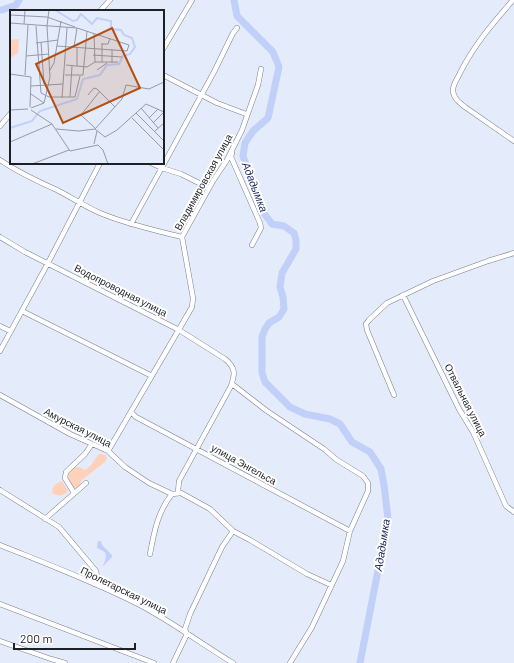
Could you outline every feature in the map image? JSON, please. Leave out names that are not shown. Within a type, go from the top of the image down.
[{"type":"street","points":[[101,10],[110,0]]},
{"type":"street","points":[[164,47],[192,0]]},
{"type":"street","points":[[513,0],[477,44],[465,63],[453,90],[454,96],[465,107],[514,141]]},
{"type":"street","points":[[131,224],[237,28]]},
{"type":"street","name":"Владимировская улица","points":[[108,452],[192,307],[193,298],[182,237],[245,123],[246,114],[258,85],[261,69]]},
{"type":"street","points":[[164,76],[201,95],[246,114]]},
{"type":"street","points":[[0,126],[10,114]]},
{"type":"street","points":[[232,149],[231,157],[260,223],[261,228],[252,245]]},
{"type":"street","points":[[0,160],[11,168],[101,214],[131,224],[182,237]]},
{"type":"street","points":[[0,351],[48,264],[99,164]]},
{"type":"street","points":[[153,164],[181,174],[209,188]]},
{"type":"street","name":"Водопроводная улица","points":[[0,237],[48,264],[180,330],[232,364],[234,374],[232,384]]},
{"type":"street","points":[[394,395],[367,330],[366,324],[369,320],[387,303],[432,282],[514,253]]},
{"type":"street","name":"Отвальная улица","points":[[404,295],[472,432],[506,506],[514,512]]},
{"type":"street","points":[[22,311],[152,376]]},
{"type":"street","points":[[0,326],[10,331]]},
{"type":"street","points":[[178,492],[179,481],[232,384],[267,411],[324,449],[337,460],[363,476],[368,483],[368,491],[350,531],[342,561],[312,627],[290,663]]},
{"type":"street","name":"Амурская улица","points":[[0,395],[46,421],[108,452],[125,467],[149,483],[172,494]]},
{"type":"street","name":"улица Энгельса","points":[[131,412],[136,417],[350,531]]},
{"type":"street","points":[[74,493],[65,478],[66,472],[85,454],[92,444]]},
{"type":"street","points":[[45,519],[86,483]]},
{"type":"street","points":[[0,490],[59,528],[93,567],[97,574],[94,584]]},
{"type":"street","points":[[150,554],[157,523],[163,508],[172,494],[178,492],[210,509],[233,531],[307,574],[331,585]]},
{"type":"street","points":[[172,663],[187,634],[185,629],[190,614],[222,547],[233,531]]},
{"type":"street","name":"Пролетарская улица","points":[[0,545],[94,584],[140,606],[233,663]]},
{"type":"street","points":[[0,604],[154,663]]},
{"type":"street","points":[[0,641],[65,663]]},
{"type":"shaded area","points":[[100,454],[105,455],[107,458],[105,462],[82,480],[79,486],[74,489],[69,480],[71,471],[74,468],[79,467],[85,470]]},
{"type":"shaded area","points":[[62,481],[68,491],[61,495],[52,493],[54,486]]},
{"type":"water","points":[[98,541],[101,541],[102,545],[112,555],[112,557],[102,567],[106,554],[97,548]]},
{"type":"waterway","name":"Ададымка","points":[[0,10],[16,5],[19,0]]},
{"type":"waterway","name":"Ададымка","points":[[234,0],[237,16],[273,52],[279,67],[268,118],[253,131],[245,143],[243,156],[263,212],[272,224],[284,226],[294,233],[296,240],[296,249],[282,273],[280,287],[284,309],[279,317],[269,323],[262,337],[262,373],[265,382],[290,407],[305,414],[330,419],[340,424],[352,442],[370,452],[381,469],[388,519],[360,663]]}]
